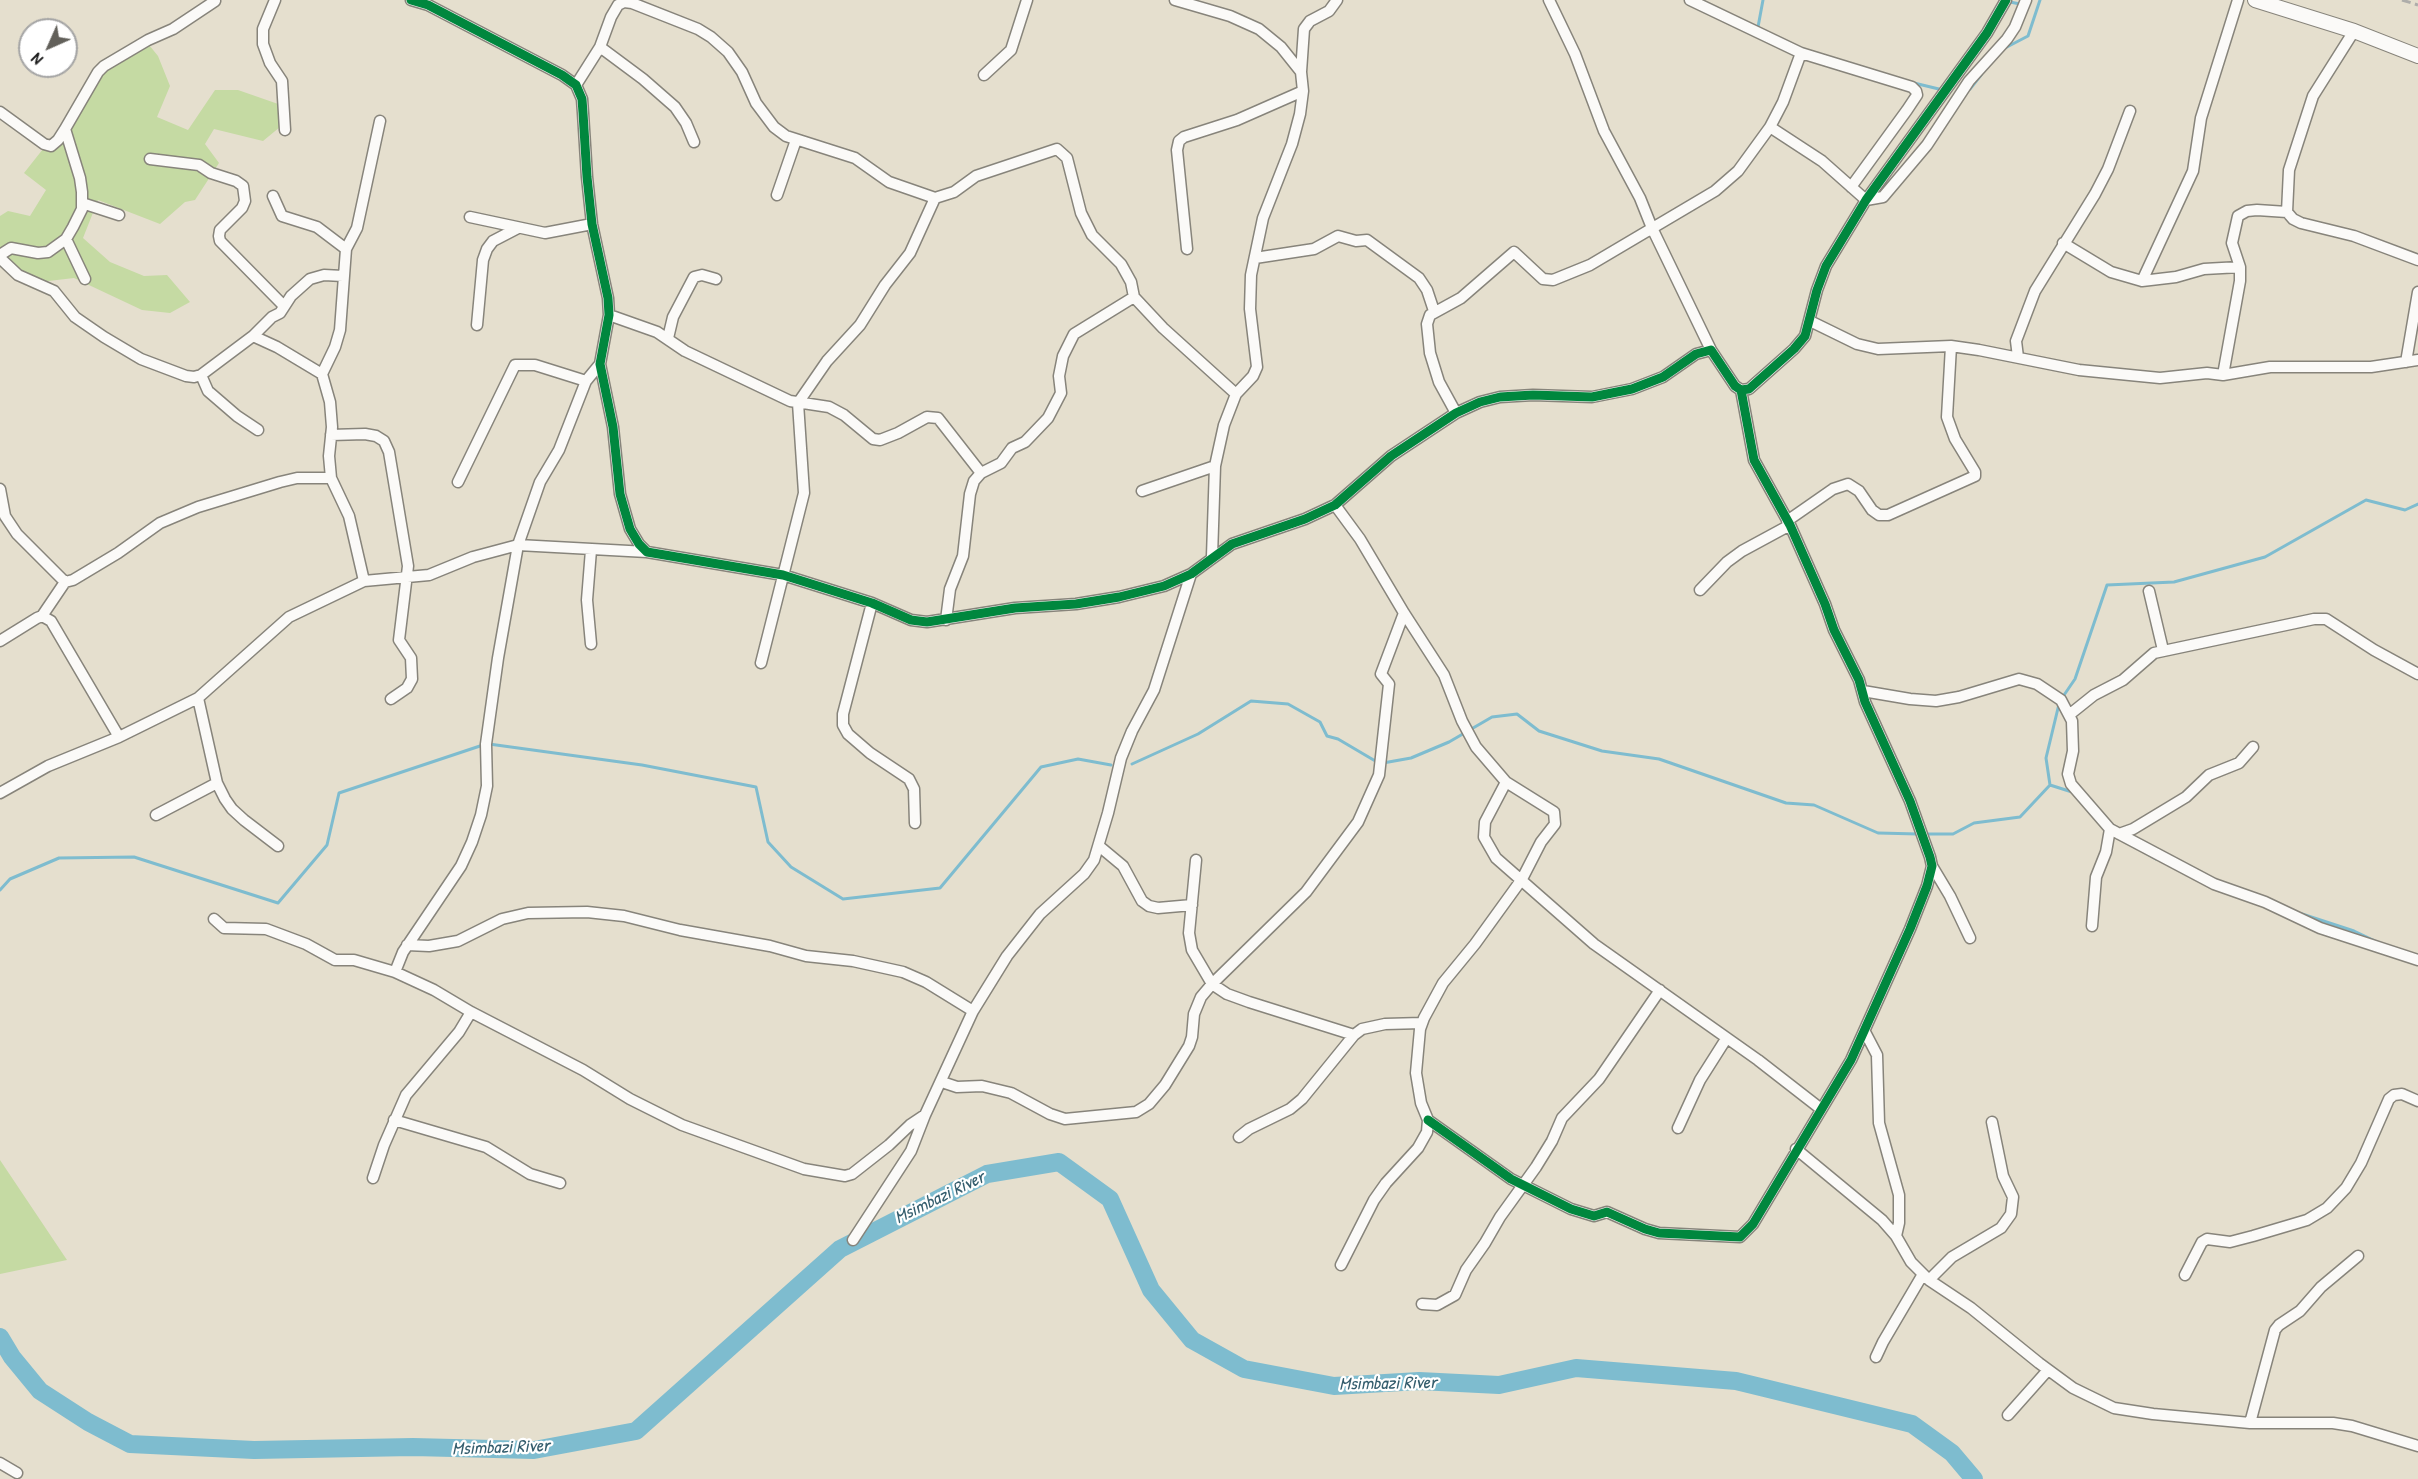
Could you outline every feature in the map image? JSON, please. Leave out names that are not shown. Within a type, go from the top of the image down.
[{"type":"street","points":[[0,112],[44,144],[51,146],[58,140],[98,72],[104,66],[148,40],[173,29],[217,0]]},
{"type":"street","points":[[275,0],[263,28],[264,44],[270,63],[282,81],[285,130]]},
{"type":"street","points":[[411,0],[431,2],[562,75],[576,85],[582,99],[586,177],[592,224],[608,298],[609,315],[600,364],[613,427],[624,513],[630,529],[647,552]]},
{"type":"street","points":[[984,75],[1011,50],[1027,0]]},
{"type":"street","points":[[1175,0],[1230,16],[1259,29],[1281,47],[1301,72]]},
{"type":"street","points":[[1212,556],[1215,466],[1224,425],[1236,394],[1253,376],[1257,367],[1250,309],[1255,258],[1263,218],[1292,144],[1303,92],[1301,72],[1304,29],[1310,21],[1329,11],[1337,0]]},
{"type":"street","points":[[1549,0],[1575,54],[1604,131],[1641,198],[1652,228],[1711,350],[1735,386],[1741,390],[1749,389],[1794,349],[1805,336],[1826,266],[1866,200],[1987,33],[2006,0]]},
{"type":"street","points":[[1690,0],[1800,53],[1912,87],[1917,91],[1917,95],[1907,110],[1851,187]]},
{"type":"street","points":[[1866,200],[1883,197],[1899,180],[1927,145],[1968,81],[2007,39],[2015,27],[2026,0]]},
{"type":"street","points":[[2142,281],[2193,171],[2201,118],[2238,0]]},
{"type":"street","points":[[2255,0],[2354,31],[2418,56]]},
{"type":"street","points":[[576,85],[600,47],[618,5],[624,2],[632,3],[698,29],[728,52],[742,72],[756,103],[774,127],[786,136],[855,158],[889,182],[935,198],[954,192],[976,176],[1057,149],[1067,158],[1081,213],[1092,235],[1121,264],[1131,282],[1134,297],[1163,328],[1236,394]]},
{"type":"street","points":[[2354,31],[2313,96],[2289,170],[2287,212],[2301,223],[2354,236],[2418,260]]},
{"type":"street","points":[[600,47],[643,79],[675,107],[686,123],[694,142]]},
{"type":"street","points":[[1456,412],[1439,382],[1430,353],[1427,324],[1430,315],[1461,298],[1514,252],[1543,279],[1553,280],[1590,265],[1715,191],[1738,171],[1770,127],[1783,102],[1800,53]]},
{"type":"street","points":[[1187,249],[1179,141],[1184,137],[1238,120],[1303,92]]},
{"type":"street","points":[[2018,357],[2016,341],[2035,291],[2095,194],[2108,169],[2130,111]]},
{"type":"street","points":[[364,581],[349,516],[331,478],[330,402],[322,374],[335,347],[340,330],[346,249],[354,236],[361,216],[380,121]]},
{"type":"street","points":[[1770,127],[1822,161],[1866,200]]},
{"type":"street","points":[[65,129],[80,178],[82,209],[66,239],[48,252],[38,253],[11,248],[0,257],[18,275],[54,291],[82,323],[141,359],[186,376],[201,375],[280,313],[297,289],[310,279],[324,275],[343,276]]},
{"type":"street","points":[[777,195],[796,140]]},
{"type":"street","points":[[150,159],[199,165],[243,186],[245,201],[220,230],[220,242],[284,306]]},
{"type":"street","points":[[273,196],[282,216],[317,227],[346,249]]},
{"type":"street","points":[[760,663],[804,492],[798,403],[827,361],[860,325],[885,285],[910,253],[935,198]]},
{"type":"street","points":[[82,202],[119,215]]},
{"type":"street","points":[[2223,375],[2237,305],[2240,267],[2232,243],[2238,216],[2247,211],[2258,210],[2287,212]]},
{"type":"street","points":[[470,217],[544,232],[592,224]]},
{"type":"street","points":[[477,325],[483,261],[487,249],[493,241],[518,228]]},
{"type":"street","points":[[1255,258],[1314,249],[1338,236],[1356,241],[1367,240],[1419,278],[1427,291],[1434,311]]},
{"type":"street","points":[[66,239],[85,279]]},
{"type":"street","points":[[2063,243],[2111,272],[2142,281],[2176,277],[2204,269],[2240,267]]},
{"type":"street","points":[[668,338],[673,317],[694,277],[702,275],[716,279]]},
{"type":"street","points":[[2406,362],[2418,292]]},
{"type":"street","points":[[946,620],[950,589],[963,556],[970,494],[974,481],[981,473],[1001,463],[1012,448],[1025,442],[1048,418],[1061,393],[1059,376],[1063,356],[1074,334],[1134,297]]},
{"type":"street","points":[[609,315],[668,338],[685,351],[790,401],[829,407],[844,415],[873,439],[880,440],[898,433],[927,417],[938,418],[981,473]]},
{"type":"street","points":[[1810,321],[1857,344],[1878,349],[1898,350],[1951,346],[2079,370],[2160,378],[2207,373],[2223,375],[2270,367],[2371,367],[2418,360]]},
{"type":"street","points":[[253,336],[277,347],[322,374]]},
{"type":"street","points":[[1700,590],[1727,562],[1788,523],[1833,489],[1848,484],[1859,491],[1872,510],[1879,515],[1888,515],[1975,476],[1975,472],[1955,439],[1947,417],[1951,346]]},
{"type":"street","points":[[0,793],[48,766],[118,737],[198,698],[289,617],[364,581],[429,575],[473,557],[518,545],[647,552],[783,575],[872,603],[917,621],[927,622],[1015,608],[1076,604],[1119,597],[1164,586],[1191,574],[1212,556],[1232,544],[1305,519],[1335,505],[1390,456],[1456,412],[1500,397],[1533,395],[1592,397],[1632,389],[1663,377],[1696,354],[1711,350]]},
{"type":"street","points":[[395,972],[407,945],[466,857],[481,815],[487,786],[486,744],[498,658],[518,545],[540,482],[559,450],[586,381],[600,364]]},
{"type":"street","points":[[458,482],[515,365],[535,365],[586,381]]},
{"type":"street","points":[[201,375],[208,391],[258,430]]},
{"type":"street","points":[[1741,390],[1754,460],[1788,523],[1825,604],[1833,630],[1863,691],[1865,702],[1910,801],[1932,866],[1971,938]]},
{"type":"street","points":[[332,435],[376,436],[384,441],[390,452],[408,566],[399,640],[411,658],[412,679],[407,688],[391,699]]},
{"type":"street","points":[[1142,491],[1215,466]]},
{"type":"street","points":[[0,641],[42,616],[65,582],[118,553],[160,523],[198,507],[280,482],[297,478],[331,478]]},
{"type":"street","points":[[0,489],[5,516],[17,534],[65,582]]},
{"type":"street","points":[[1335,505],[1360,539],[1444,675],[1462,721],[1476,747],[1506,782],[1554,812],[1555,824],[1541,842],[1522,879],[1475,944],[1443,983],[1422,1023],[1416,1072],[1421,1103],[1429,1128],[1424,1140],[1381,1190],[1341,1265]]},
{"type":"street","points":[[591,550],[587,600],[591,644]]},
{"type":"street","points":[[853,1240],[911,1151],[973,1011],[1007,956],[1040,914],[1084,874],[1094,860],[1121,758],[1132,731],[1154,690],[1191,574]]},
{"type":"street","points":[[2149,591],[2163,650]]},
{"type":"street","points":[[872,603],[843,714],[843,725],[848,734],[870,753],[909,778],[914,789],[915,823]]},
{"type":"street","points":[[942,1082],[957,1087],[982,1086],[1011,1093],[1050,1114],[1065,1119],[1142,1110],[1165,1085],[1189,1046],[1194,1014],[1201,998],[1212,984],[1318,879],[1358,822],[1379,775],[1389,684],[1381,674],[1404,613]]},
{"type":"street","points":[[42,616],[51,621],[118,737]]},
{"type":"street","points":[[2069,715],[2094,695],[2123,680],[2154,653],[2314,619],[2326,619],[2374,650],[2418,674]]},
{"type":"street","points":[[1863,691],[1910,699],[1936,700],[1959,697],[2019,679],[2037,684],[2061,700],[2069,715],[2073,729],[2073,751],[2068,766],[2071,784],[2114,831],[2214,884],[2265,902],[2320,928],[2418,960]]},
{"type":"street","points":[[198,698],[217,783],[232,809],[278,846]]},
{"type":"street","points":[[2114,831],[2133,829],[2186,797],[2209,775],[2239,763],[2253,747]]},
{"type":"street","points":[[1506,782],[1485,822],[1484,837],[1496,858],[1594,944],[1758,1060],[1821,1109]]},
{"type":"street","points":[[156,815],[217,783]]},
{"type":"street","points":[[2092,926],[2096,877],[2114,831]]},
{"type":"street","points":[[1099,846],[1123,866],[1142,901],[1149,906],[1158,908],[1192,905]]},
{"type":"street","points":[[1196,860],[1189,933],[1192,950],[1212,984],[1227,994],[1354,1035]]},
{"type":"street","points":[[1428,1120],[1524,1186],[1571,1209],[1594,1216],[1607,1212],[1659,1233],[1740,1237],[1753,1224],[1844,1072],[1865,1032],[1927,886],[1932,866]]},
{"type":"street","points":[[407,945],[429,946],[458,941],[501,919],[528,913],[587,912],[616,915],[639,918],[680,930],[770,946],[806,956],[853,961],[903,972],[926,982],[973,1011]]},
{"type":"street","points":[[214,919],[224,928],[266,929],[306,944],[335,960],[354,960],[395,972],[434,990],[630,1099],[682,1125],[804,1169],[844,1176],[852,1174],[925,1115]]},
{"type":"street","points":[[1422,1304],[1437,1305],[1455,1295],[1466,1269],[1500,1217],[1524,1186],[1552,1141],[1562,1118],[1599,1079],[1660,990]]},
{"type":"street","points":[[373,1178],[394,1120],[411,1087],[459,1032],[471,1012]]},
{"type":"street","points":[[1239,1137],[1302,1099],[1354,1035],[1367,1027],[1422,1023]]},
{"type":"street","points":[[1865,1032],[1877,1055],[1879,1123],[1899,1195],[1900,1217],[1896,1236]]},
{"type":"street","points":[[1678,1128],[1700,1080],[1726,1039]]},
{"type":"street","points":[[2185,1275],[2202,1242],[2207,1239],[2230,1242],[2307,1220],[2326,1208],[2346,1188],[2361,1163],[2389,1099],[2394,1095],[2402,1094],[2418,1101]]},
{"type":"street","points":[[394,1120],[486,1147],[530,1174],[560,1183]]},
{"type":"street","points":[[1876,1357],[1882,1342],[1926,1277],[1952,1257],[2001,1228],[2011,1214],[2013,1197],[2003,1176],[1992,1122]]},
{"type":"street","points":[[1797,1149],[1862,1201],[1896,1236],[1911,1262],[1926,1277],[1971,1308],[2073,1388],[2114,1408],[2186,1418],[2250,1423],[2333,1423],[2352,1426],[2418,1446]]},
{"type":"street","points":[[2250,1423],[2275,1330],[2300,1311],[2321,1287],[2358,1256]]},
{"type":"street","points":[[2008,1415],[2048,1370]]},
{"type":"street","points":[[0,1463],[17,1473]]},
{"type":"green space","points":[[145,40],[158,56],[170,86],[157,117],[188,130],[215,90],[238,90],[281,105],[280,127],[263,141],[214,129],[205,144],[219,163],[195,200],[185,202],[160,224],[98,200],[83,238],[110,262],[144,276],[167,275],[190,302],[170,313],[142,310],[74,278],[40,282],[0,261],[0,216],[8,211],[30,216],[46,190],[24,173],[62,125],[103,62]]},
{"type":"green space","points":[[0,1160],[67,1260],[0,1274]]},
{"type":"waterway","points":[[1758,27],[1763,0]]},
{"type":"waterway","points":[[2000,0],[2020,4]]},
{"type":"waterway","points":[[2005,48],[2028,36],[2040,0]]},
{"type":"waterway","points":[[1970,89],[1981,75]]},
{"type":"waterway","points":[[1914,83],[1943,90]]},
{"type":"waterway","points":[[2062,698],[2075,679],[2107,585],[2174,582],[2265,557],[2366,500],[2405,510],[2418,504]]},
{"type":"waterway","points":[[1132,764],[1198,734],[1251,701],[1288,704],[1320,722],[1327,736],[1338,739],[1377,762]]},
{"type":"waterway","points":[[1926,834],[1953,834],[1974,823],[2020,817],[2050,785],[2046,758],[2059,704]]},
{"type":"waterway","points":[[1383,763],[1411,758],[1449,742],[1492,717],[1517,714],[1539,731],[1602,751],[1659,759],[1786,803],[1814,805],[1878,833],[1918,834]]},
{"type":"waterway","points":[[489,744],[642,765],[756,787],[768,842],[791,867],[843,899],[940,888],[1041,767],[1078,759],[1111,765]]},
{"type":"waterway","points":[[0,890],[10,879],[59,858],[134,857],[278,903],[327,845],[339,793],[483,745]]},
{"type":"waterway","points":[[2050,785],[2072,792]]},
{"type":"waterway","points":[[2144,852],[2156,859]]},
{"type":"waterway","points":[[2302,914],[2354,931],[2375,941]]},
{"type":"waterway","name":"Msimbazi River","points":[[0,1337],[12,1357],[40,1391],[88,1422],[130,1444],[254,1450],[413,1447],[534,1450],[636,1431],[840,1249],[987,1174],[1059,1162],[1110,1199],[1151,1290],[1192,1340],[1244,1369],[1334,1386],[1419,1381],[1499,1385],[1576,1368],[1736,1381],[1912,1424],[1952,1453],[1974,1479]]},
{"type":"railway","points":[[2402,0],[2418,5]]},
{"type":"cycle path","points":[[411,0],[428,5],[562,75],[576,85],[582,99],[592,224],[608,298],[609,315],[600,364],[613,427],[620,494],[630,529],[639,544],[647,552],[783,575],[872,603],[911,620],[927,622],[1015,608],[1076,604],[1164,586],[1191,574],[1232,544],[1305,519],[1335,505],[1391,456],[1456,413],[1480,402],[1500,397],[1533,395],[1592,397],[1632,389],[1663,377],[1696,354],[1711,350],[1735,386],[1741,390],[1749,389],[1794,349],[1805,336],[1826,266],[1866,200],[1987,33],[2006,0]]},
{"type":"cycle path","points":[[1428,1120],[1511,1179],[1571,1209],[1594,1216],[1607,1212],[1659,1233],[1740,1237],[1753,1224],[1851,1060],[1910,929],[1927,886],[1932,866],[1930,857],[1910,801],[1865,702],[1859,680],[1834,630],[1790,525],[1754,460],[1741,390]]}]
